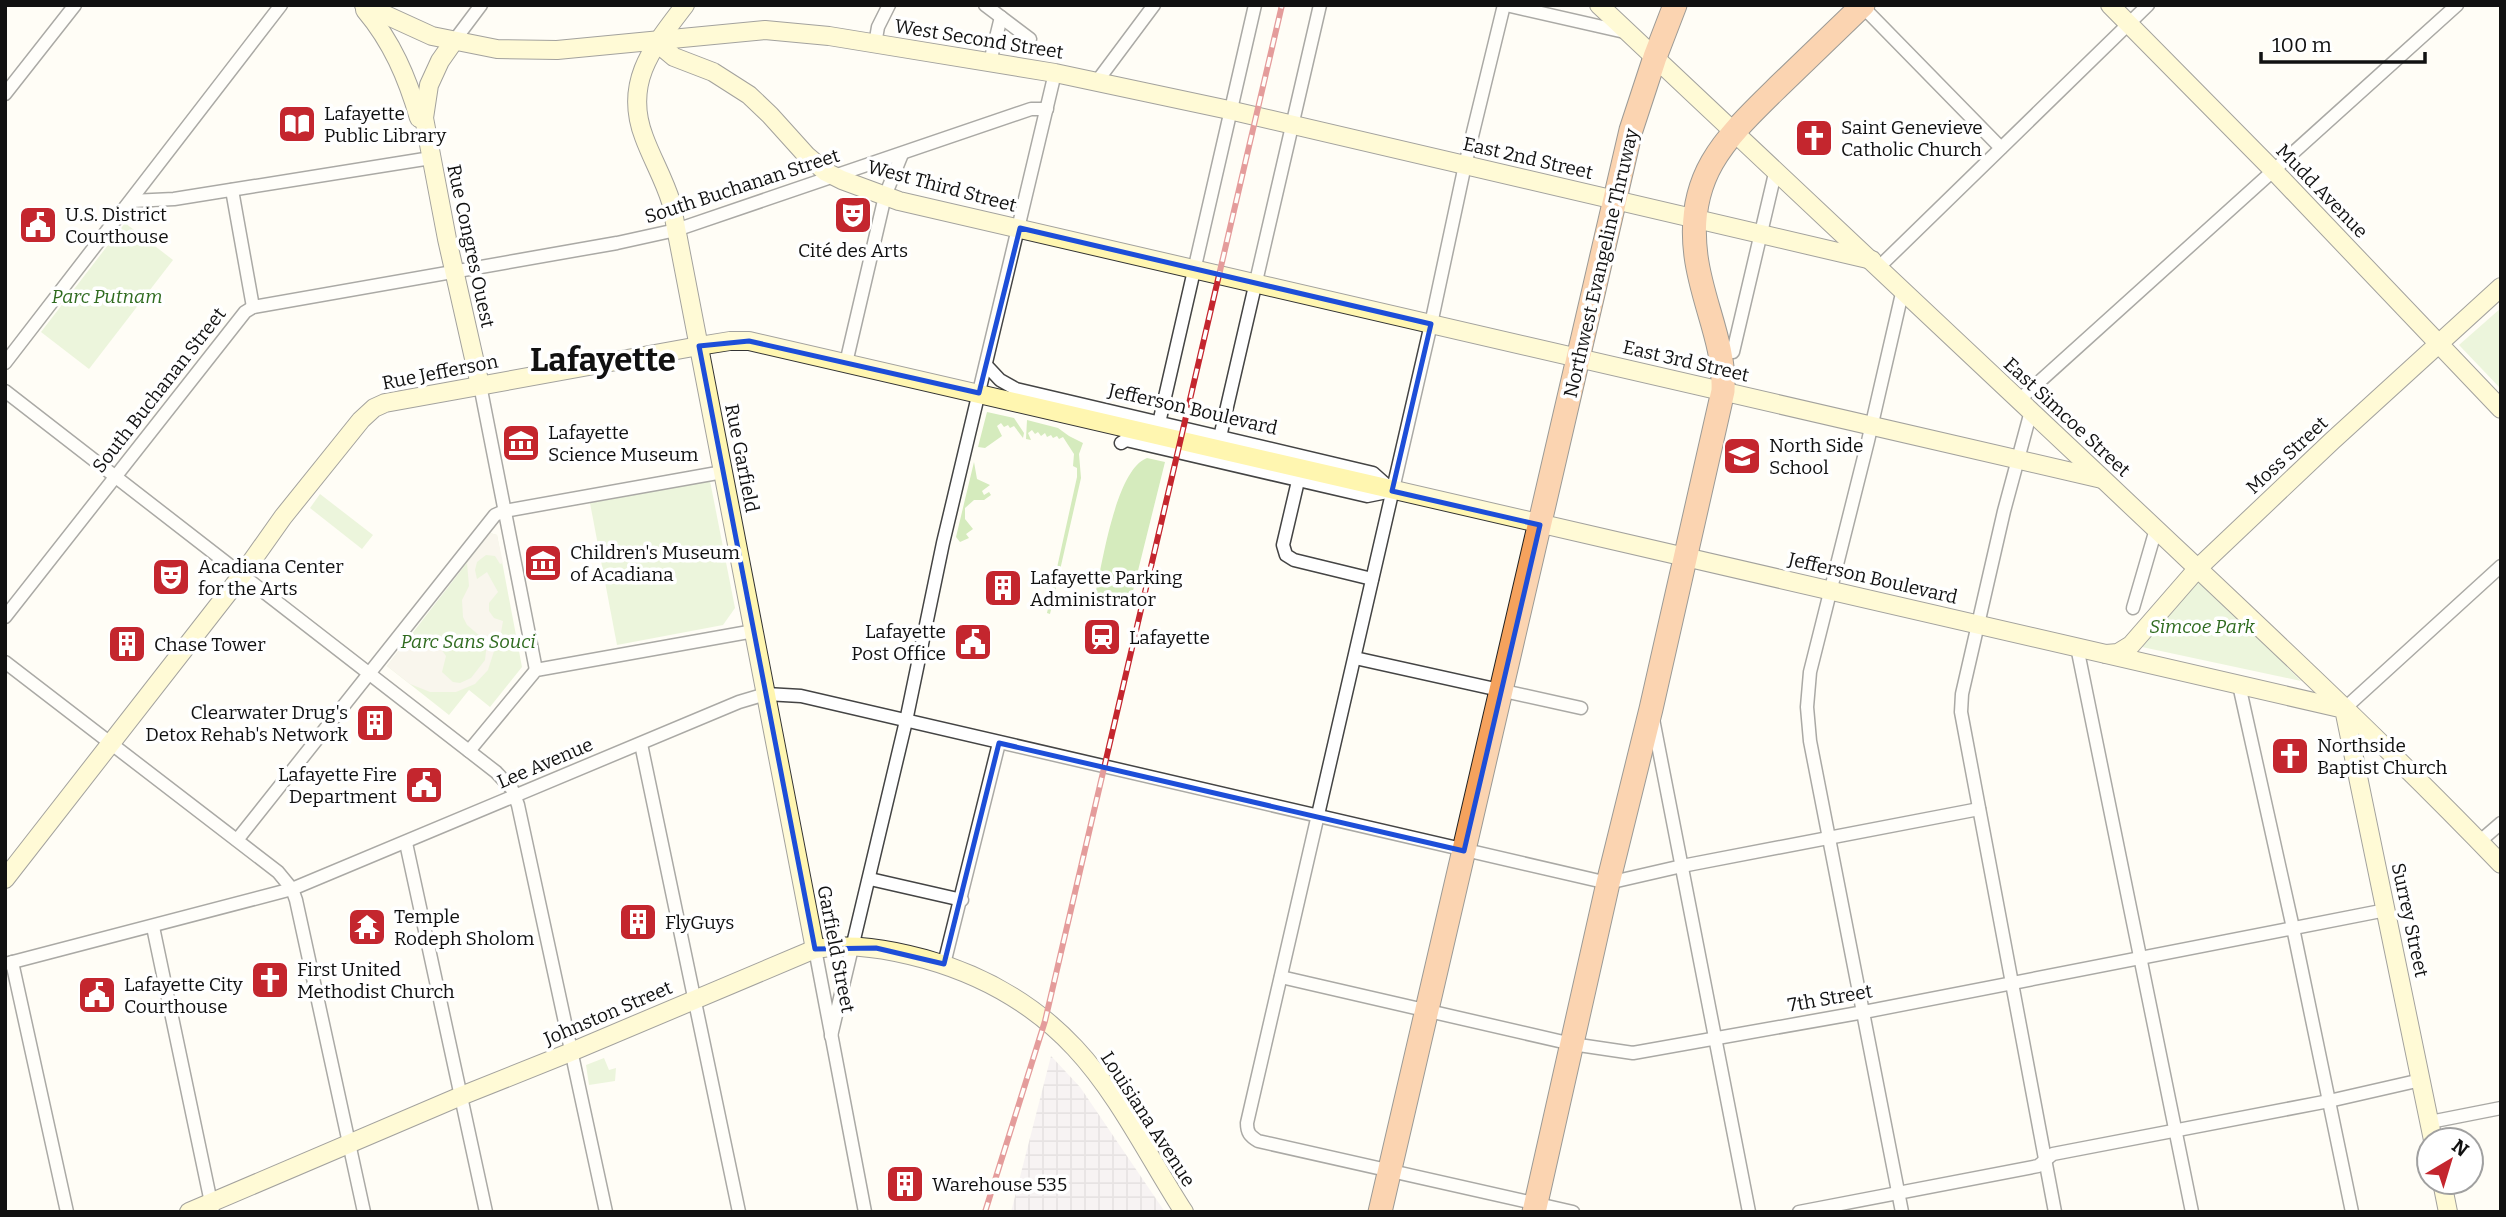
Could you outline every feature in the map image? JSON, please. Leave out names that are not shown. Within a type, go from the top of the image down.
[{"type":"highway","name":"Northwest Evangeline Thruway","points":[[1380,1212],[1631,130],[1675,5]]},
{"type":"highway","points":[[1535,1208],[1723,391],[1721,352],[1696,257],[1699,197],[1712,161],[1734,130],[1862,5]]},
{"type":"street","points":[[5,94],[75,5]]},
{"type":"street","points":[[5,363],[281,5]]},
{"type":"street","points":[[363,5],[380,28],[405,74],[430,158]]},
{"type":"street","name":"West Second Street","points":[[363,5],[417,31],[497,49],[557,50],[656,42],[713,33],[793,31],[1098,80],[1256,117]]},
{"type":"street","points":[[430,158],[424,118],[425,102],[435,70],[481,5]]},
{"type":"street","name":"Rue Garfield","points":[[685,5],[656,42],[645,63],[639,79],[636,104],[643,134],[667,189],[766,694]]},
{"type":"street","points":[[875,44],[878,27],[889,5]]},
{"type":"street","points":[[985,5],[1030,39]]},
{"type":"street","points":[[1098,80],[1154,5]]},
{"type":"street","points":[[1159,424],[1255,5]]},
{"type":"street","points":[[1220,438],[1320,5]]},
{"type":"street","points":[[1573,1212],[1535,1208],[1389,1170],[1258,1141],[1248,1133],[1247,1123],[1355,658],[1465,165],[1505,5],[1630,34]]},
{"type":"street","name":"East Simcoe Street","points":[[1599,5],[2198,568],[2501,864]]},
{"type":"street","points":[[1862,5],[2000,148]]},
{"type":"street","name":"Mudd Avenue","points":[[2109,5],[2274,172],[2501,410]]},
{"type":"street","points":[[1875,263],[2000,148],[2148,5]]},
{"type":"street","points":[[2055,1212],[1961,712],[1962,694],[1978,623],[2019,459],[2025,406],[2274,172],[2457,5]]},
{"type":"street","points":[[990,62],[1000,17]]},
{"type":"street","name":"West Third Street","points":[[656,42],[674,57],[713,72],[749,95],[817,165],[836,177],[886,196],[1219,274]]},
{"type":"street","points":[[831,1036],[870,879],[943,543],[1055,73]]},
{"type":"street","name":"South Buchanan Street","points":[[5,617],[10,601],[115,476],[245,312],[253,307],[676,230],[1031,109],[1047,109]]},
{"type":"street","name":"East 2nd Street","points":[[1256,117],[1696,218],[1875,263]]},
{"type":"street","points":[[846,363],[886,196],[902,154]]},
{"type":"street","points":[[131,201],[174,199],[430,158]]},
{"type":"street","name":"Rue Congres Ouest","points":[[430,158],[480,385]]},
{"type":"street","points":[[1733,352],[1776,169]]},
{"type":"street","points":[[232,190],[253,307]]},
{"type":"street","name":"East 3rd Street","points":[[1219,274],[2102,478]]},
{"type":"street","name":"Moss Street","points":[[2106,654],[2118,653],[2131,645],[2198,568],[2501,287]]},
{"type":"street","points":[[1902,1212],[1810,741],[1807,691],[1903,289]]},
{"type":"street","name":"Rue Jefferson","points":[[5,879],[242,575],[283,517],[368,413],[385,403],[743,340],[979,393]]},
{"type":"street","name":"Jefferson Boulevard","points":[[986,365],[1000,380],[1016,389],[1373,473],[1392,491]]},
{"type":"street","points":[[480,385],[536,670]]},
{"type":"street","points":[[5,391],[505,780],[516,797],[606,1212]]},
{"type":"street","name":"Jefferson Boulevard","points":[[979,393],[1392,491],[1978,623],[2344,709]]},
{"type":"street","name":"Jefferson Boulevard","points":[[1121,443],[1126,440],[1367,496],[1392,491]]},
{"type":"street","points":[[237,840],[495,515],[504,511],[723,472]]},
{"type":"street","points":[[1298,481],[1283,545],[1286,555],[1294,560],[1372,579]]},
{"type":"street","points":[[2133,608],[2156,529]]},
{"type":"street","points":[[2344,709],[2501,566]]},
{"type":"street","points":[[469,751],[536,670],[754,631]]},
{"type":"street","points":[[2077,647],[2192,1212]]},
{"type":"street","points":[[1355,658],[1581,708]]},
{"type":"street","points":[[5,662],[278,872],[292,889],[320,1006],[363,1212]]},
{"type":"street","points":[[2239,685],[2352,1212]]},
{"type":"street","name":"Lee Avenue","points":[[9,963],[292,889],[739,702],[766,694],[801,696],[1608,883]]},
{"type":"street","name":"Garfield Street","points":[[766,694],[865,1212]]},
{"type":"street","points":[[1651,709],[1749,1212]]},
{"type":"street","name":"Surrey Street","points":[[2344,709],[2431,1126]]},
{"type":"street","points":[[944,964],[999,743]]},
{"type":"street","points":[[641,744],[739,1212]]},
{"type":"street","points":[[1608,883],[1682,866],[1979,809]]},
{"type":"street","points":[[2479,842],[2501,823]]},
{"type":"street","points":[[406,843],[486,1212]]},
{"type":"street","points":[[870,879],[962,900]]},
{"type":"street","name":"7th Street","points":[[1282,977],[1572,1044],[1633,1053],[1864,1012],[2386,910]]},
{"type":"street","points":[[153,927],[212,1207]]},
{"type":"street","name":"Johnston Street","points":[[189,1212],[212,1207],[348,1144],[815,949],[854,946],[876,948],[944,964],[1005,991],[1045,1021]]},
{"type":"street","points":[[9,963],[67,1212]]},
{"type":"street","name":"Louisiana Avenue","points":[[1045,1021],[1074,1047],[1094,1072],[1184,1212]]},
{"type":"street","points":[[1799,1212],[2038,1166],[2053,1154],[2329,1101],[2421,1080]]},
{"type":"street","points":[[2447,1126],[2501,1108]]},
{"type":"highlighted area","points":[[1020,228],[1431,324],[1392,491],[1540,525],[1464,851],[999,743],[944,964],[876,948],[815,949],[699,346],[749,341],[979,393]]},
{"type":"shaded area","points":[[490,533],[497,535],[503,563],[500,564],[495,556],[486,555],[477,562],[475,570],[477,579],[487,572],[498,592],[489,603],[489,611],[494,618],[503,621],[499,645],[496,645],[488,670],[475,684],[456,692],[430,692],[410,684],[387,666],[404,644],[412,649],[428,642],[439,646],[446,656],[442,672],[453,682],[460,683],[471,678],[485,660],[487,642],[467,625],[463,617],[462,600],[469,586],[467,563]]},
{"type":"shaded area","points":[[1051,1056],[1080,1087],[1165,1212],[1011,1212]]},
{"type":"green space","name":"Parc Putnam","points":[[125,223],[173,260],[89,369],[41,332]]},
{"type":"green space","points":[[2501,308],[2501,389],[2459,345]]},
{"type":"green space","points":[[987,412],[1014,418],[1024,433],[1023,438],[1014,426],[1004,427],[1001,423],[997,426],[1002,436],[985,448],[978,447]]},
{"type":"green space","points":[[1027,420],[1058,428],[1083,443],[1079,454],[1081,478],[1050,614],[1047,613],[1077,468],[1073,466],[1074,454],[1063,437],[1047,437],[1045,433],[1041,436],[1032,430],[1028,433],[1031,440],[1026,439]]},
{"type":"green space","points":[[1147,458],[1165,462],[1129,607],[1094,600],[1118,500],[1136,466]]},
{"type":"green space","points":[[974,462],[977,479],[990,485],[982,491],[984,495],[989,492],[991,495],[984,500],[974,500],[965,508],[965,519],[973,529],[966,534],[969,538],[960,542],[956,537]]},
{"type":"green space","points":[[710,481],[735,608],[723,625],[617,645],[590,503]]},
{"type":"green space","points":[[320,494],[373,535],[362,549],[310,508]]},
{"type":"green space","name":"Parc Sans Souci","points":[[490,533],[497,535],[522,667],[490,707],[469,690],[449,715],[387,666]]},
{"type":"green space","name":"Simcoe Park","points":[[2198,576],[2301,681],[2142,647]]},
{"type":"green space","points":[[604,1058],[609,1070],[616,1068],[615,1081],[589,1085],[586,1065]]},
{"type":"railway","points":[[985,1212],[1045,1021],[1282,5]]},
{"type":"place","name":"Lafayette Public Library","points":[[297,124]]},
{"type":"place","name":"Saint Genevieve Catholic Church","points":[[1814,138]]},
{"type":"place","name":"Cité des Arts","points":[[853,215]]},
{"type":"place","name":"U.S. District Courthouse","points":[[38,225]]},
{"type":"place","name":"Lafayette Science Museum","points":[[521,443]]},
{"type":"place","name":"North Side School","points":[[1742,456]]},
{"type":"place","name":"Children's Museum of Acadiana","points":[[543,563]]},
{"type":"place","name":"Acadiana Center for the Arts","points":[[171,577]]},
{"type":"place","name":"Lafayette Parking Administrator","points":[[1003,588]]},
{"type":"place","name":"Lafayette","points":[[1102,637]]},
{"type":"place","name":"Lafayette Post Office","points":[[973,642]]},
{"type":"place","name":"Chase Tower","points":[[127,644]]},
{"type":"place","name":"Clearwater Drug's Detox Rehab's Network","points":[[375,723]]},
{"type":"place","name":"Northside Baptist Church","points":[[2290,756]]},
{"type":"place","name":"Lafayette Fire Department","points":[[424,785]]},
{"type":"place","name":"FlyGuys","points":[[638,922]]},
{"type":"place","name":"Temple Rodeph Sholom","points":[[367,927]]},
{"type":"place","name":"First United Methodist Church","points":[[270,980]]},
{"type":"place","name":"Lafayette City Courthouse","points":[[97,995]]},
{"type":"place","name":"Warehouse 535","points":[[905,1184]]},
{"type":"district","name":"Lafayette","points":[[603,360]]}]
